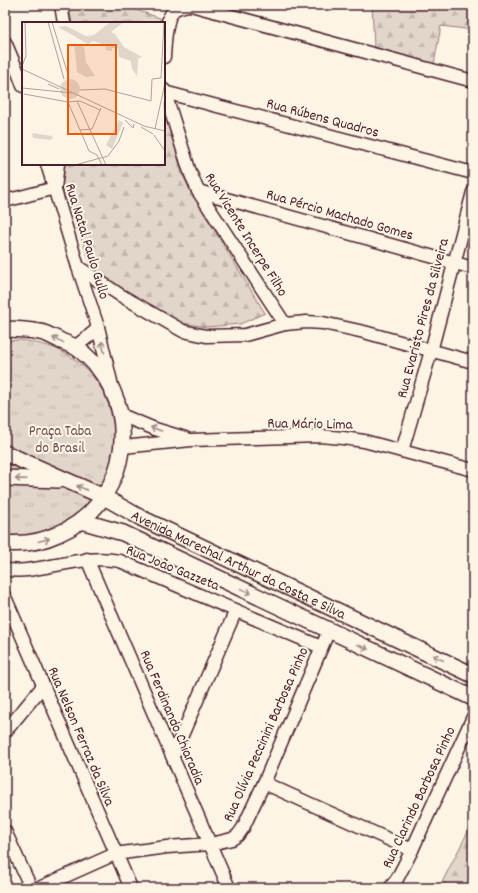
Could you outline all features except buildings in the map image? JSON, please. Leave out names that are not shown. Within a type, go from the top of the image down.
[{"type":"main road","points":[[5,543],[31,543],[49,538],[66,531],[90,514],[104,497],[116,475],[122,447],[121,415],[115,395],[100,371],[91,360],[75,347],[43,332],[6,328]]},
{"type":"main road","name":"Avenida Marechal Arthur da Costa e Silva","points":[[5,453],[104,497],[141,518],[473,675]]},
{"type":"main road","points":[[116,475],[122,499],[129,511]]},
{"type":"main road","points":[[5,478],[66,480]]},
{"type":"main road","name":"Avenida Marechal Arthur da Costa e Silva","points":[[81,521],[123,533],[473,698]]},
{"type":"main road","points":[[335,633],[350,617]]},
{"type":"street","points":[[61,5],[64,22]]},
{"type":"street","points":[[165,48],[168,22],[174,10],[190,5],[473,81]]},
{"type":"street","points":[[5,42],[22,84]]},
{"type":"street","name":"Rua Rúbens Quadros","points":[[165,91],[473,173]]},
{"type":"street","name":"Rua Vicente Incerpe Filho","points":[[165,94],[190,172],[198,191],[285,324]]},
{"type":"street","name":"Rua Natal Paulo Gullo","points":[[47,165],[78,268],[98,326],[115,395]]},
{"type":"street","points":[[5,201],[55,188],[58,165]]},
{"type":"street","name":"Rua Pércio Machado Gomes","points":[[198,191],[473,268]]},
{"type":"street","name":"Rua Evaristo Pires da Silveira","points":[[402,451],[431,350],[473,192]]},
{"type":"street","points":[[78,268],[120,295],[183,331],[206,336],[245,335],[285,324],[306,322],[323,323],[364,332],[473,362]]},
{"type":"street","points":[[75,347],[94,332],[98,326]]},
{"type":"street","name":"Rua Mário Lima","points":[[121,415],[155,429],[191,440]]},
{"type":"street","name":"Rua Mário Lima","points":[[122,447],[191,440],[320,436],[364,441],[473,470]]},
{"type":"street","name":"Rua João Gazzeta","points":[[5,570],[25,570],[88,559],[106,558],[120,561],[321,647]]},
{"type":"street","name":"Rua Ferdinando Chiaradia","points":[[88,559],[229,888]]},
{"type":"street","name":"Rua Nelson Ferraz da Silva","points":[[5,597],[131,888]]},
{"type":"street","points":[[173,756],[236,610]]},
{"type":"street","name":"Rua Olívia Peccinini Barbosa Pinho","points":[[38,888],[115,854],[167,847],[211,844],[232,839],[238,835],[244,828],[264,783],[321,647],[335,633]]},
{"type":"street","points":[[5,732],[44,686]]},
{"type":"street","name":"Rua Clarindo Barbosa Pinho","points":[[390,888],[397,879],[412,850],[473,717]]},
{"type":"street","points":[[264,783],[412,850]]},
{"type":"street","points":[[5,831],[31,888]]},
{"type":"green space","points":[[66,5],[121,5],[160,18],[160,22],[72,22],[70,13]]},
{"type":"green space","points":[[372,5],[473,5],[473,30],[441,26],[434,64],[374,47]]},
{"type":"green space","points":[[165,105],[182,174],[265,313],[240,324],[206,327],[177,322],[120,288],[92,267],[62,188],[65,165],[165,165]]},
{"type":"green space","name":"Praça Taba do Brasil","points":[[20,340],[42,344],[62,351],[87,370],[98,383],[106,397],[114,429],[114,446],[112,463],[106,481],[84,511],[63,525],[45,533],[28,536],[5,536],[5,341]]},
{"type":"green space","points":[[473,822],[473,888],[439,888]]}]
